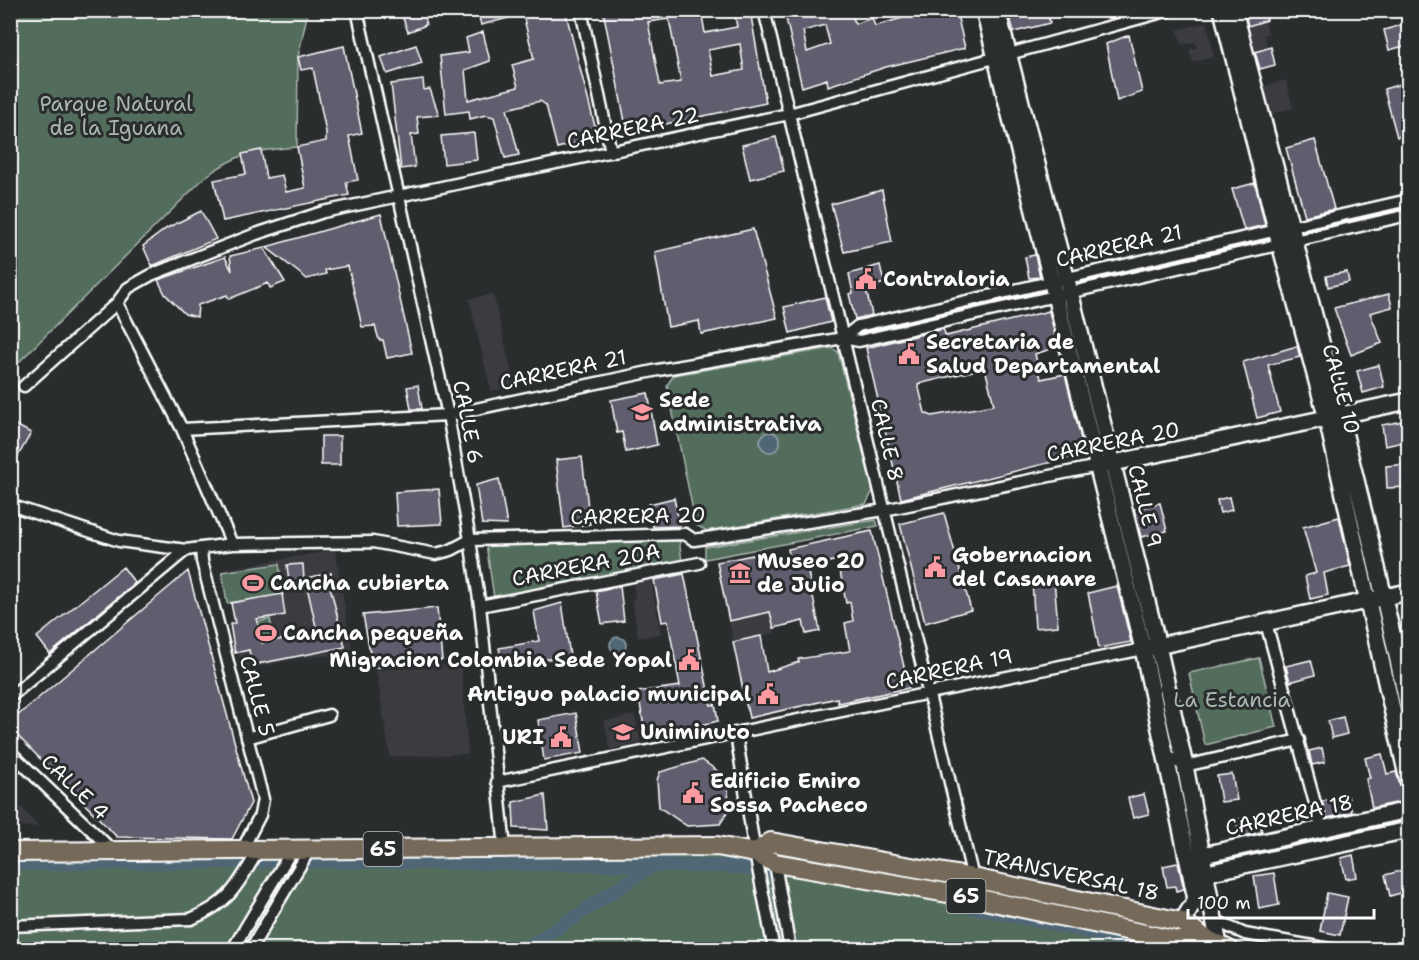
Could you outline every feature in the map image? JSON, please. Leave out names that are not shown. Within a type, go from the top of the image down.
[{"type":"main road","name":"CALLE 9","points":[[984,10],[1003,56]]},
{"type":"main road","name":"CALLE 9","points":[[997,10],[1003,56],[1151,648],[1185,766],[1216,921],[1218,944]]},
{"type":"main road","name":"CALLE 10","points":[[1222,10],[1334,417],[1378,599],[1408,707]]},
{"type":"main road","name":"CALLE 10","points":[[1234,10],[1285,234]]},
{"type":"main road","name":"CARRERA 20","points":[[1105,465],[1408,401]]},
{"type":"main road","name":"CARRERA 19","points":[[1151,648],[1408,592]]},
{"type":"main road","name":"CALLE 10","points":[[1378,599],[1408,780]]},
{"type":"main road","name":"CALLE 9","points":[[1151,648],[1165,755],[1196,898],[1182,922]]},
{"type":"main road","name":"CARRERA 18","points":[[1192,878],[1203,855],[1408,810]]},
{"type":"main road","name":"CARRERA 18","points":[[1207,873],[1408,830]]},
{"type":"main road","name":"TRANSVERSAL 18","points":[[771,842],[973,878],[1182,922],[1218,944]]},
{"type":"main road","points":[[755,854],[771,842]]},
{"type":"main road","name":"65","points":[[10,852],[717,846],[755,854]]},
{"type":"main road","name":"TRANSVERSAL 18","points":[[755,854],[776,863],[970,897],[1178,941],[1218,944]]},
{"type":"street","name":"CALLE 6","points":[[357,10],[448,415],[480,606],[505,848]]},
{"type":"street","points":[[581,10],[611,152]]},
{"type":"street","name":"CALLE 8","points":[[764,10],[973,878]]},
{"type":"street","name":"CARRERA 22","points":[[24,386],[117,303],[121,294],[128,288],[153,274],[312,216],[397,195],[789,114],[1170,10]]},
{"type":"street","name":"CARRERA 21","points":[[182,429],[448,415],[657,370],[843,339],[858,326],[1061,287],[1285,234],[1408,200]]},
{"type":"street","name":"CARRERA 21","points":[[1285,234],[1408,215]]},
{"type":"street","points":[[117,303],[182,429],[232,543]]},
{"type":"street","name":"CARRERA 20","points":[[10,505],[120,541],[186,550],[232,543],[373,542],[436,554],[451,550],[470,540],[685,534],[694,540],[884,510],[1105,465]]},
{"type":"street","name":"CALLE 5","points":[[10,926],[191,919],[215,909],[236,887],[252,851],[263,799],[202,561],[201,549]]},
{"type":"street","points":[[10,697],[186,550]]},
{"type":"street","name":"CARRERA 20A","points":[[480,606],[699,563]]},
{"type":"street","points":[[1266,623],[1322,829]]},
{"type":"street","name":"CARRERA 19","points":[[497,782],[736,735],[1151,648]]},
{"type":"street","points":[[247,738],[329,715]]},
{"type":"street","points":[[736,735],[755,854],[774,950]]},
{"type":"street","points":[[1165,755],[1185,766],[1299,740]]},
{"type":"street","name":"CALLE 4","points":[[10,752],[112,850]]},
{"type":"street","points":[[771,842],[790,950]]},
{"type":"street","points":[[250,950],[287,888],[301,850]]},
{"type":"street","points":[[232,950],[269,888],[301,850]]},
{"type":"street","points":[[970,897],[973,878]]},
{"type":"street","points":[[1216,921],[1245,934],[1335,950]]},
{"type":"shaded area","points":[[1265,21],[1268,34],[1264,35],[1268,48],[1253,52],[1246,26]]},
{"type":"shaded area","points":[[1207,22],[1214,57],[1193,62],[1189,49],[1197,48],[1195,42],[1182,45],[1177,30]]},
{"type":"shaded area","points":[[1286,80],[1293,108],[1268,115],[1261,87]]},
{"type":"shaded area","points":[[493,294],[515,386],[491,391],[469,299]]},
{"type":"shaded area","points":[[335,550],[353,654],[297,658],[241,671],[225,569]]},
{"type":"shaded area","points":[[651,579],[661,634],[638,638],[632,599],[635,597],[633,584]]},
{"type":"shaded area","points":[[770,612],[775,633],[733,642],[729,621]]},
{"type":"shaded area","points":[[461,664],[468,754],[390,757],[376,670]]},
{"type":"shaded area","name":"Uniminuto","points":[[635,715],[641,743],[610,749],[604,721]]},
{"type":"shaded area","points":[[11,795],[38,827],[11,825]]},
{"type":"green space","name":"Parque Natural de la Iguana","points":[[10,11],[308,11],[298,57],[297,147],[248,154],[229,162],[205,177],[11,370]]},
{"type":"green space","points":[[832,348],[838,352],[873,491],[866,504],[707,531],[696,525],[667,385],[674,375]]},
{"type":"green space","points":[[876,520],[878,526],[705,559],[705,547]]},
{"type":"green space","points":[[679,538],[682,562],[494,598],[486,544]]},
{"type":"green space","name":"Cancha cubierta","points":[[279,564],[283,595],[227,603],[222,572]]},
{"type":"green space","name":"Cancha pequeña","points":[[270,619],[275,644],[261,646],[257,622]]},
{"type":"green space","name":"La Estancia","points":[[1259,658],[1276,727],[1205,745],[1189,673]]},
{"type":"green space","points":[[715,839],[1207,930],[1253,949],[11,949],[10,843]]},
{"type":"water","points":[[770,432],[777,435],[780,442],[777,449],[770,452],[763,449],[760,442],[763,435]]},
{"type":"water","points":[[615,637],[621,637],[626,645],[624,651],[615,653],[610,648],[610,642]]},
{"type":"building","points":[[400,10],[423,10],[426,25],[408,32]]},
{"type":"building","points":[[477,10],[523,10],[524,14],[481,25]]},
{"type":"building","points":[[535,10],[565,10],[598,138],[557,148],[546,105],[540,101],[507,109],[519,155],[505,158],[494,117],[486,115],[470,119],[469,111],[446,114],[440,56],[469,52],[466,38],[483,32],[490,61],[465,70],[468,100],[518,87],[512,65],[534,59],[523,15]]},
{"type":"building","points":[[603,10],[701,10],[705,33],[737,27],[734,10],[750,10],[766,103],[627,132]],"holes":[[[669,19],[681,82],[660,85],[648,22]],[[740,44],[744,70],[713,76],[708,50]]]},
{"type":"building","points":[[784,10],[851,10],[855,24],[872,18],[875,26],[929,10],[956,10],[965,48],[886,67],[828,86],[827,79],[802,87]],"holes":[[[825,25],[830,44],[807,52],[803,31]]]},
{"type":"building","points":[[1008,10],[1047,10],[1050,23],[1014,32]]},
{"type":"building","points":[[1244,10],[1264,10],[1267,20],[1248,26]]},
{"type":"building","points":[[1408,23],[1408,45],[1389,50],[1384,30]]},
{"type":"building","points":[[1129,35],[1142,92],[1117,101],[1106,44]]},
{"type":"building","points":[[416,45],[422,63],[387,74],[381,57]]},
{"type":"building","points":[[344,46],[362,133],[349,136],[358,180],[346,182],[349,195],[223,221],[214,180],[246,174],[242,154],[261,150],[266,178],[282,175],[286,192],[305,188],[297,147],[326,141],[326,132],[313,68],[301,70],[298,57]]},
{"type":"building","points":[[1271,47],[1275,65],[1260,69],[1255,52]]},
{"type":"building","points":[[423,80],[424,90],[430,89],[439,115],[417,117],[419,134],[411,135],[415,167],[401,169],[391,84]]},
{"type":"building","points":[[1401,84],[1408,109],[1408,133],[1397,137],[1384,89]]},
{"type":"building","points":[[474,133],[477,160],[444,164],[441,136]]},
{"type":"building","points":[[776,137],[784,171],[750,179],[742,145]]},
{"type":"building","points":[[1315,140],[1334,209],[1305,216],[1286,148]]},
{"type":"building","points":[[1255,183],[1265,225],[1244,230],[1232,189]]},
{"type":"building","points":[[882,190],[892,242],[844,252],[831,204]]},
{"type":"building","points":[[201,211],[216,239],[152,266],[143,246],[167,228]]},
{"type":"building","points":[[381,214],[412,353],[387,358],[383,340],[379,340],[375,326],[362,327],[348,266],[325,270],[326,274],[307,279],[266,247]]},
{"type":"building","points":[[753,229],[777,318],[701,334],[699,321],[668,327],[655,252]]},
{"type":"building","points":[[264,248],[285,282],[270,288],[268,283],[229,299],[227,295],[198,305],[197,317],[185,314],[165,294],[158,280],[225,257],[232,271],[230,256]]},
{"type":"building","points":[[1035,255],[1040,277],[1029,278],[1025,257]]},
{"type":"building","points":[[880,265],[884,283],[866,289],[872,315],[855,319],[849,294],[853,293],[849,274]]},
{"type":"building","points":[[1347,272],[1349,282],[1328,287],[1326,276]]},
{"type":"building","points":[[1389,294],[1392,307],[1370,313],[1382,343],[1351,355],[1334,308]]},
{"type":"building","points":[[825,297],[831,322],[790,333],[784,307]]},
{"type":"building","points":[[1049,311],[1058,347],[1035,354],[1041,379],[1065,374],[1085,454],[901,499],[866,348],[943,329],[946,336]],"holes":[[[985,368],[994,405],[932,416],[925,413],[918,384]]]},
{"type":"building","points":[[1297,346],[1300,357],[1268,365],[1280,412],[1257,418],[1243,362]]},
{"type":"building","points":[[1379,365],[1384,387],[1363,393],[1357,371]]},
{"type":"building","points":[[418,385],[422,409],[411,409],[407,387]]},
{"type":"building","points":[[648,393],[657,445],[626,452],[622,432],[617,433],[611,400]]},
{"type":"building","points":[[1408,420],[1408,441],[1385,446],[1382,425]]},
{"type":"building","points":[[10,422],[31,433],[18,456],[10,452]]},
{"type":"building","points":[[321,436],[340,436],[340,465],[321,465]]},
{"type":"building","points":[[582,457],[590,524],[564,528],[556,460]]},
{"type":"building","points":[[1408,464],[1408,487],[1387,488],[1386,466]]},
{"type":"building","points":[[499,479],[507,525],[482,524],[476,485]]},
{"type":"building","points":[[439,489],[442,524],[397,526],[395,492]]},
{"type":"building","points":[[1229,497],[1232,510],[1220,513],[1217,500]]},
{"type":"building","points":[[674,498],[680,526],[653,527],[649,504]]},
{"type":"building","points":[[1160,503],[1167,531],[1141,537],[1134,509]]},
{"type":"building","name":"Gobernacion del Casanare","points":[[944,513],[971,610],[925,623],[900,524]]},
{"type":"building","points":[[1339,517],[1350,566],[1324,573],[1328,595],[1310,599],[1305,576],[1316,573],[1303,527]]},
{"type":"building","points":[[872,531],[909,688],[838,703],[837,698],[749,718],[733,642],[761,636],[767,672],[799,662],[798,659],[850,651],[845,623],[853,621],[850,602],[846,603],[838,560],[807,567],[820,631],[806,634],[803,621],[774,628],[770,612],[729,621],[717,562],[758,554],[760,566],[790,560],[788,549]]},
{"type":"building","points":[[303,564],[304,581],[289,582],[287,565]]},
{"type":"building","points":[[123,567],[135,583],[50,654],[37,637]]},
{"type":"building","points":[[188,571],[251,803],[232,839],[117,837],[10,728],[10,722]]},
{"type":"building","points":[[331,573],[329,582],[345,647],[252,665],[249,650],[235,653],[230,624],[235,623],[231,603],[282,594],[285,615],[257,619],[262,643],[311,634],[317,631],[305,578]]},
{"type":"building","points":[[684,574],[711,705],[715,704],[718,721],[646,739],[638,692],[680,686],[668,621],[662,622],[654,580]]},
{"type":"building","points":[[1054,579],[1058,626],[1035,628],[1032,581]]},
{"type":"building","points":[[620,586],[624,621],[602,624],[596,591]]},
{"type":"building","points":[[1117,586],[1131,642],[1099,648],[1088,593]]},
{"type":"building","points":[[562,603],[570,656],[503,665],[499,648],[539,641],[534,611]]},
{"type":"building","points":[[437,608],[442,660],[373,668],[363,615]]},
{"type":"building","points":[[1311,660],[1315,675],[1290,682],[1286,666]]},
{"type":"building","name":"URI","points":[[576,713],[583,753],[544,760],[538,720]]},
{"type":"building","points":[[1343,717],[1347,734],[1332,738],[1328,721]]},
{"type":"building","points":[[1322,748],[1325,762],[1312,765],[1309,751]]},
{"type":"building","points":[[1382,754],[1387,774],[1396,772],[1405,801],[1372,808],[1366,779],[1370,778],[1365,758]]},
{"type":"building","name":"Edificio Emiro Sossa Pacheco","points":[[702,760],[726,777],[730,808],[720,824],[687,826],[659,807],[657,780],[660,772]]},
{"type":"building","points":[[1232,774],[1237,800],[1221,802],[1217,776]]},
{"type":"building","points":[[1144,794],[1149,814],[1133,818],[1128,798]]},
{"type":"building","points":[[545,795],[548,830],[514,828],[513,802]]},
{"type":"building","points":[[1348,796],[1352,812],[1327,818],[1322,801]]},
{"type":"building","points":[[1258,814],[1262,832],[1240,837],[1236,820]]},
{"type":"building","points":[[1353,855],[1357,877],[1346,879],[1341,858]]},
{"type":"building","points":[[1178,863],[1184,889],[1176,891],[1175,886],[1167,887],[1163,866]]},
{"type":"building","points":[[1408,869],[1408,891],[1390,896],[1385,875]]},
{"type":"building","points":[[1274,873],[1279,905],[1259,909],[1254,876]]},
{"type":"building","points":[[1327,893],[1348,897],[1340,935],[1320,931]]},
{"type":"waterway","points":[[10,864],[318,861],[726,866],[769,871]]},
{"type":"waterway","points":[[524,950],[654,865]]},
{"type":"waterway","points":[[969,906],[1102,935],[1151,950]]},
{"type":"place","name":"Contraloria","points":[[866,279]]},
{"type":"place","name":"Secretaria de Salud Departamental","points":[[909,354]]},
{"type":"place","name":"Sede administrativa","points":[[642,412]]},
{"type":"place","name":"Gobernacion del Casanare","points":[[935,567]]},
{"type":"place","name":"Museo 20 de Julio","points":[[740,573]]},
{"type":"place","name":"Cancha cubierta","points":[[253,583]]},
{"type":"place","name":"Cancha pequeña","points":[[266,633]]},
{"type":"place","name":"Migracion Colombia Sede Yopal","points":[[689,660]]},
{"type":"place","name":"Antiguo palacio municipal","points":[[768,694]]},
{"type":"place","name":"Uniminuto","points":[[623,732]]},
{"type":"place","name":"URI","points":[[561,737]]},
{"type":"place","name":"Edificio Emiro Sossa Pacheco","points":[[693,793]]}]
